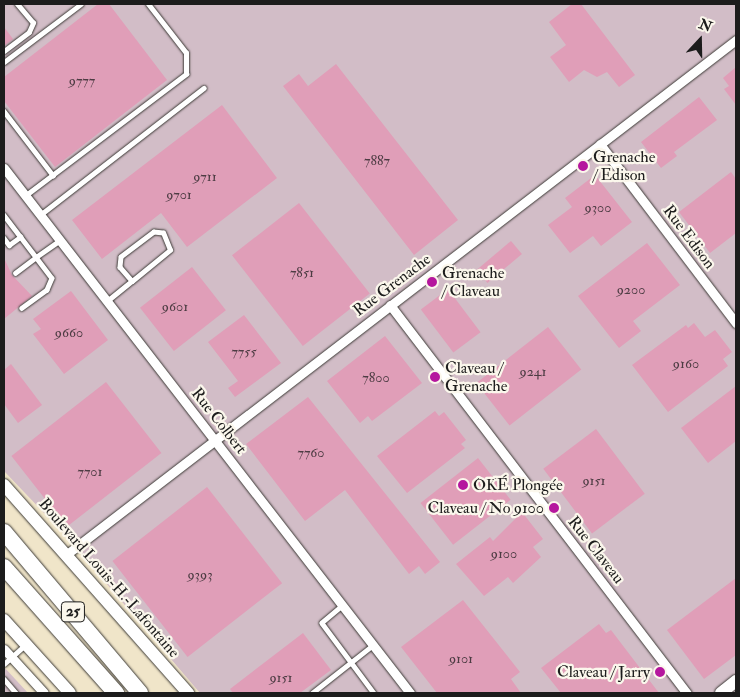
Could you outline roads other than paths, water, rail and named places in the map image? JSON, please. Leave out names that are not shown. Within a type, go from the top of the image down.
[{"type":"highway","name":"25","points":[[4,532],[140,693]]},
{"type":"highway","name":"25","points":[[4,567],[116,693]]},
{"type":"main road","name":"Boulevard Louis-H.-Lafontaine","points":[[4,485],[188,693]]},
{"type":"main road","points":[[4,620],[70,693]]},
{"type":"main road","points":[[721,693],[736,681]]},
{"type":"street","name":"Rue Grenache","points":[[67,554],[214,439],[736,40]]},
{"type":"street","name":"Rue Edison","points":[[600,144],[736,323]]},
{"type":"street","name":"Rue Colbert","points":[[4,168],[410,693]]},
{"type":"street","name":"Rue Claveau","points":[[390,305],[687,693]]},
{"type":"street","points":[[4,648],[44,693]]},
{"type":"lane","points":[[4,51],[29,32],[33,24],[17,4]]},
{"type":"lane","points":[[4,62],[82,4]]},
{"type":"lane","points":[[25,196],[189,68],[186,53],[148,4]]},
{"type":"lane","points":[[39,215],[204,88]]},
{"type":"lane","points":[[4,111],[53,175]]},
{"type":"lane","points":[[4,215],[52,278],[47,290],[22,308]]},
{"type":"lane","points":[[106,302],[132,281],[170,250],[163,233],[154,232],[121,257],[120,267],[132,281]]},
{"type":"lane","points":[[4,238],[9,245],[20,237]]},
{"type":"lane","points":[[15,273],[59,241]]},
{"type":"lane","points":[[343,606],[322,622],[374,693]]},
{"type":"lane","points":[[4,664],[26,644]]},
{"type":"lane","points":[[312,693],[373,645]]},
{"type":"lane","points":[[4,679],[16,693]]},
{"type":"place","name":"Grenache / Edison","points":[[583,166]]},
{"type":"place","name":"Grenache / Claveau","points":[[432,282]]},
{"type":"place","name":"Claveau / Grenache","points":[[435,377]]},
{"type":"place","name":"OKÉ Plongée","points":[[463,485]]},
{"type":"place","name":"Claveau / No 9100","points":[[554,508]]},
{"type":"place","name":"Claveau / Jarry","points":[[660,672]]}]
